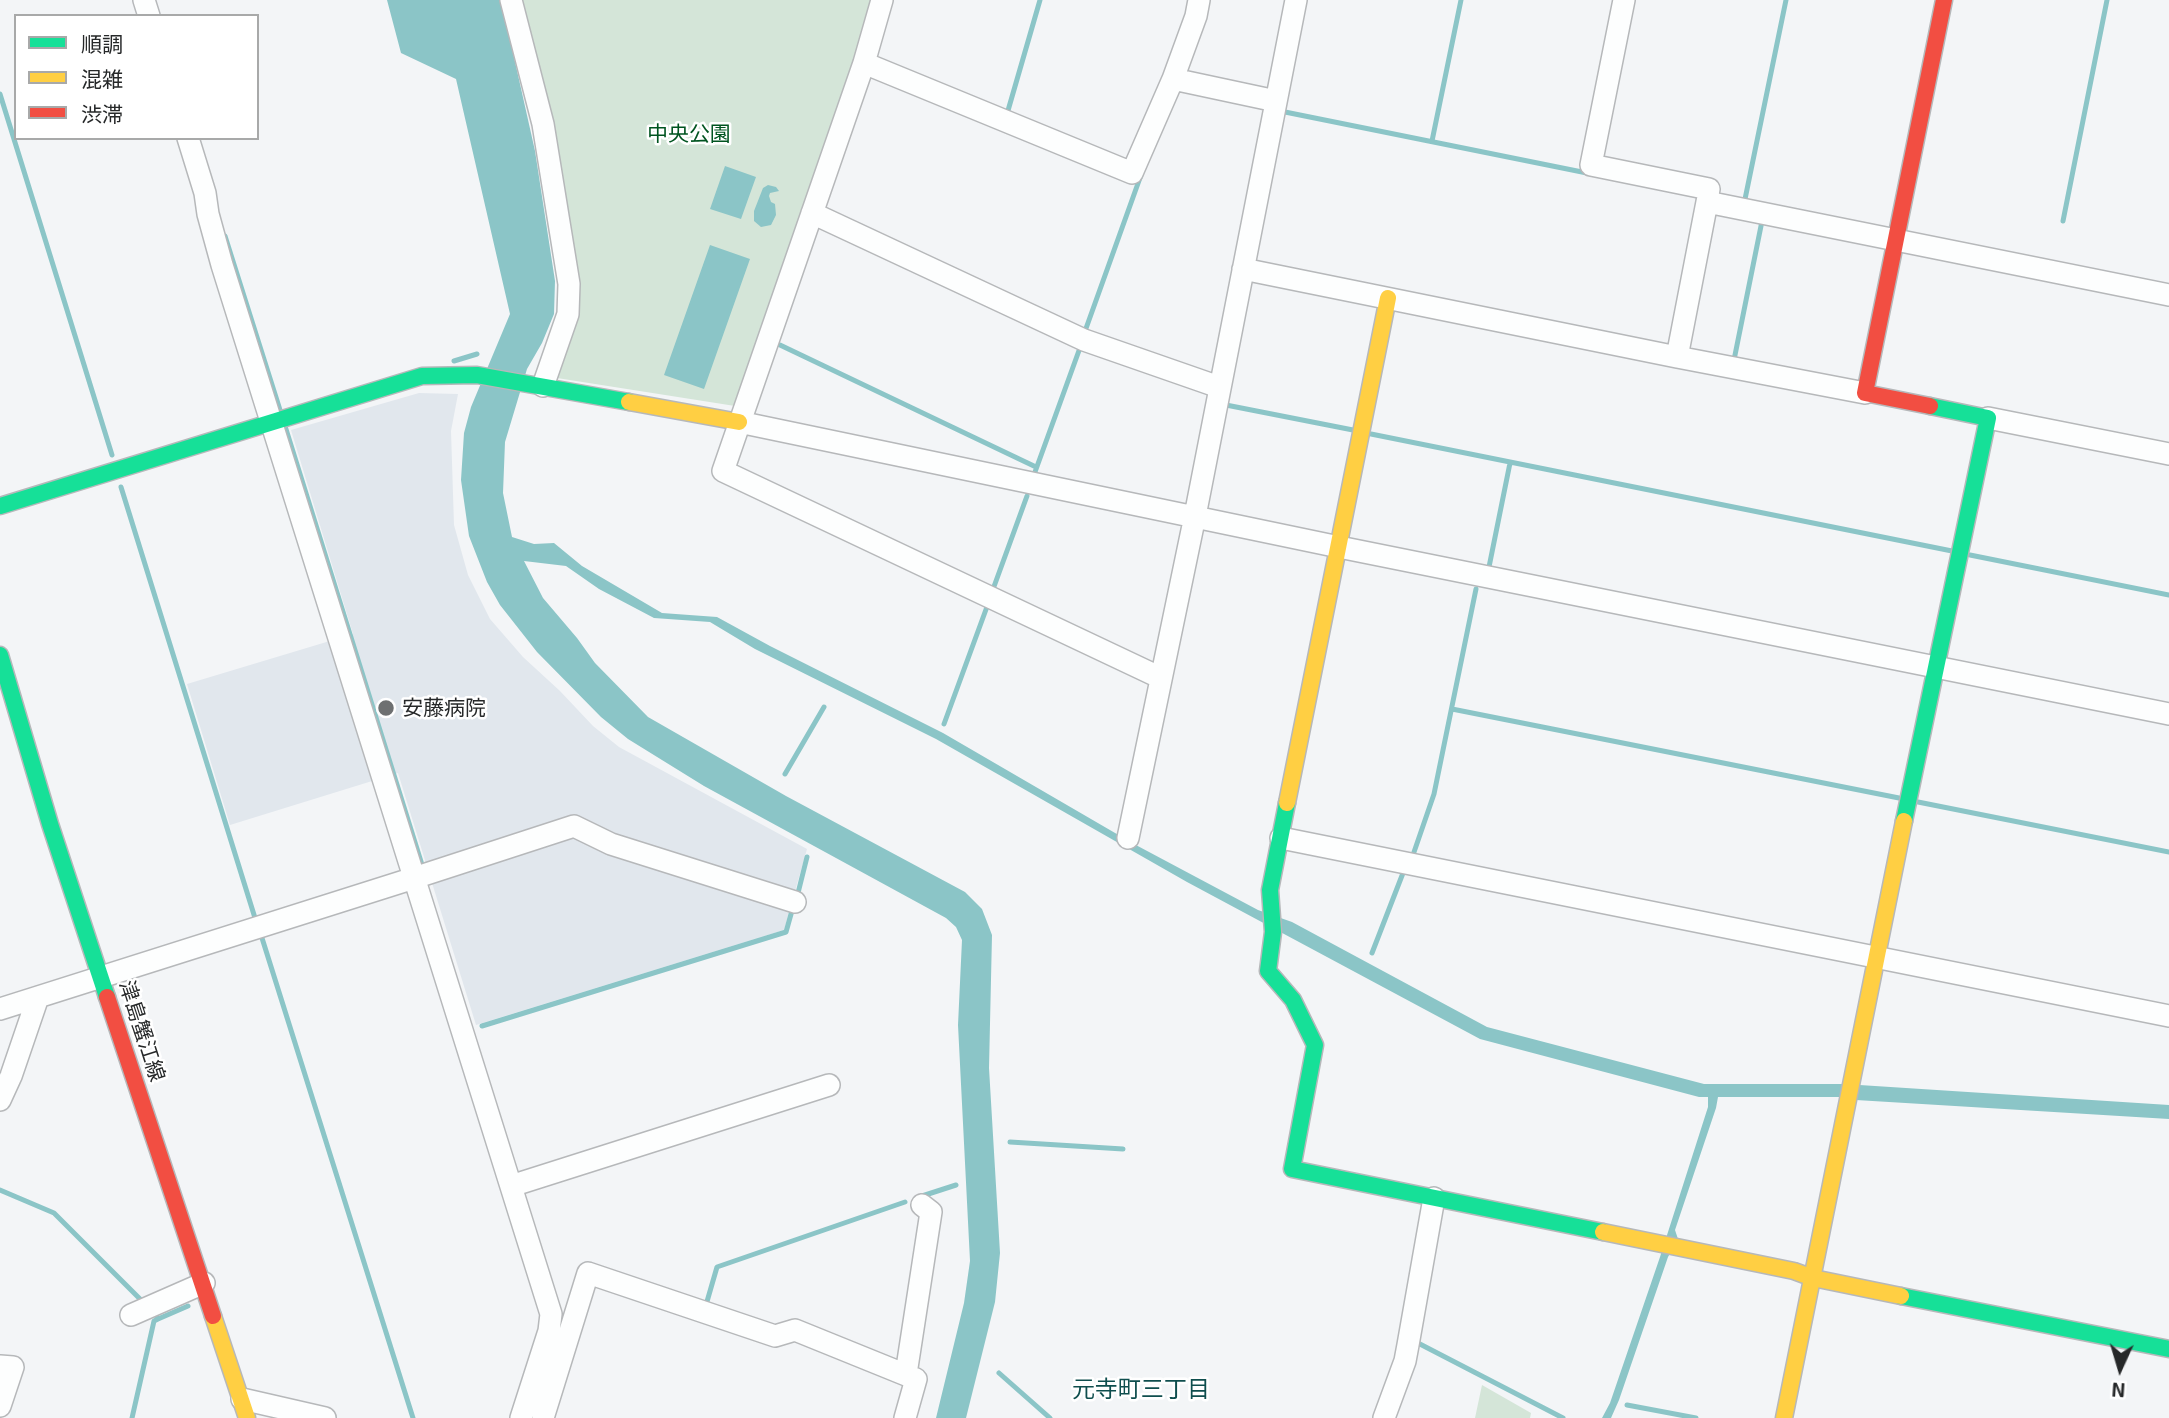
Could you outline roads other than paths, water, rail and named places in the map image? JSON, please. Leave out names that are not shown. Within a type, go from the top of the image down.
[{"type":"street","points":[[511,0],[543,124],[569,284],[568,314],[534,384]]},
{"type":"street","points":[[882,0],[864,63],[723,471],[1161,678]]},
{"type":"street","points":[[864,63],[1132,173],[1172,79],[1196,16],[1199,0]]},
{"type":"street","points":[[1128,838],[1195,516],[1296,0]]},
{"type":"street","points":[[1624,0],[1591,164],[1709,189],[1676,357]]},
{"type":"street","points":[[1865,393],[1944,0]]},
{"type":"street","points":[[1172,79],[1276,101]]},
{"type":"street","points":[[189,140],[205,193],[222,265],[280,420],[414,878],[551,1314],[549,1331],[521,1418]]},
{"type":"street","points":[[1707,202],[2169,295]]},
{"type":"street","points":[[812,213],[1084,340],[1219,387]]},
{"type":"street","points":[[1243,269],[2169,454]]},
{"type":"street","points":[[1388,298],[1270,890],[1273,932],[1268,971],[1293,1000],[1315,1045],[1292,1169],[2169,1349]]},
{"type":"street","points":[[0,506],[422,376],[477,376],[739,422],[1339,547],[2169,714]]},
{"type":"street","points":[[1784,1418],[1935,667],[1988,418]]},
{"type":"street","name":"津島蟹江線","points":[[0,655],[50,824],[245,1408]]},
{"type":"street","points":[[0,1009],[574,825],[611,844],[795,902]]},
{"type":"street","points":[[1281,838],[2169,1016]]},
{"type":"street","points":[[0,1100],[38,997]]},
{"type":"street","points":[[511,1186],[829,1085]]},
{"type":"street","points":[[1384,1418],[1409,1346],[1434,1198]]},
{"type":"street","points":[[906,1374],[931,1212],[922,1205]]},
{"type":"street","points":[[543,1418],[588,1273],[775,1336],[795,1330],[906,1374],[916,1379],[905,1418]]},
{"type":"street","points":[[131,1315],[204,1283]]},
{"type":"street","points":[[0,1366],[13,1367],[0,1406]]},
{"type":"street","points":[[245,1408],[325,1418]]},
{"type":"water","points":[[387,0],[500,0],[505,17],[535,151],[555,281],[554,314],[527,369],[505,442],[503,493],[512,537],[534,544],[554,543],[582,566],[662,613],[717,617],[943,733],[1134,844],[1258,910],[1292,922],[1487,1027],[1704,1084],[1844,1084],[2169,1105],[2169,1119],[1840,1097],[1718,1097],[1675,1230],[1678,1239],[1668,1257],[1619,1400],[1611,1418],[1602,1418],[1610,1403],[1660,1257],[1708,1107],[1708,1097],[1699,1097],[1480,1039],[1187,882],[936,739],[755,649],[710,622],[654,618],[599,589],[566,566],[524,561],[543,598],[595,663],[648,717],[786,796],[965,892],[982,909],[992,935],[989,1068],[1000,1253],[995,1302],[966,1418],[936,1418],[964,1303],[970,1261],[958,1025],[962,940],[956,927],[946,918],[704,786],[628,739],[601,717],[537,652],[500,605],[487,582],[469,536],[461,480],[464,433],[471,407],[510,314],[456,79],[401,53]]},
{"type":"water","points":[[725,166],[756,177],[741,219],[710,209]]},
{"type":"water","points":[[768,185],[779,191],[770,193],[769,196],[775,204],[776,215],[771,225],[761,227],[754,221],[754,211],[763,188]]},
{"type":"water","points":[[710,245],[750,259],[704,389],[664,375]]},
{"type":"waterway","points":[[1007,114],[1040,0]]},
{"type":"waterway","points":[[1432,141],[1461,0]]},
{"type":"waterway","points":[[1744,204],[1786,0]]},
{"type":"waterway","points":[[2063,221],[2107,0]]},
{"type":"waterway","points":[[0,94],[14,139]]},
{"type":"waterway","points":[[1285,112],[1587,173]]},
{"type":"waterway","points":[[14,140],[112,455]]},
{"type":"waterway","points":[[1084,334],[1141,175]]},
{"type":"waterway","points":[[1736,360],[1762,221]]},
{"type":"waterway","points":[[225,236],[280,410]]},
{"type":"waterway","points":[[780,345],[1036,467]]},
{"type":"waterway","points":[[1035,472],[1081,345]]},
{"type":"waterway","points":[[454,361],[477,354]]},
{"type":"waterway","points":[[1225,409],[1226,405],[1353,430]]},
{"type":"waterway","points":[[285,426],[423,868]]},
{"type":"waterway","points":[[1371,434],[1952,551]]},
{"type":"waterway","points":[[1489,567],[1510,463]]},
{"type":"waterway","points":[[121,487],[255,918]]},
{"type":"waterway","points":[[992,592],[1027,496]]},
{"type":"waterway","points":[[1970,555],[2169,595]]},
{"type":"waterway","points":[[1413,855],[1434,794],[1476,589]]},
{"type":"waterway","points":[[944,724],[988,604]]},
{"type":"waterway","points":[[785,774],[824,707]]},
{"type":"waterway","points":[[1452,709],[1899,798]]},
{"type":"waterway","points":[[1918,802],[2169,852]]},
{"type":"waterway","points":[[797,897],[807,857]]},
{"type":"waterway","points":[[1372,953],[1403,873]]},
{"type":"waterway","points":[[482,1026],[786,932],[793,907]]},
{"type":"waterway","points":[[262,938],[413,1418]]},
{"type":"waterway","points":[[1010,1142],[1123,1149]]},
{"type":"waterway","points":[[922,1196],[956,1185]]},
{"type":"waterway","points":[[0,1190],[54,1213],[143,1302]]},
{"type":"waterway","points":[[703,1304],[706,1305],[717,1267],[905,1202]]},
{"type":"waterway","points":[[157,1317],[158,1319],[188,1306]]},
{"type":"waterway","points":[[132,1418],[154,1321],[158,1319]]},
{"type":"waterway","points":[[1416,1342],[1563,1418]]},
{"type":"waterway","points":[[999,1373],[1050,1418]]},
{"type":"waterway","points":[[1627,1405],[1696,1418]]},
{"type":"place","name":"安藤病院","points":[[386,708]]},
{"type":"district","name":"元寺町三丁目","points":[[1141,1389]]},
{"type":"park label","name":"中央公園","points":[[689,134]]}]
